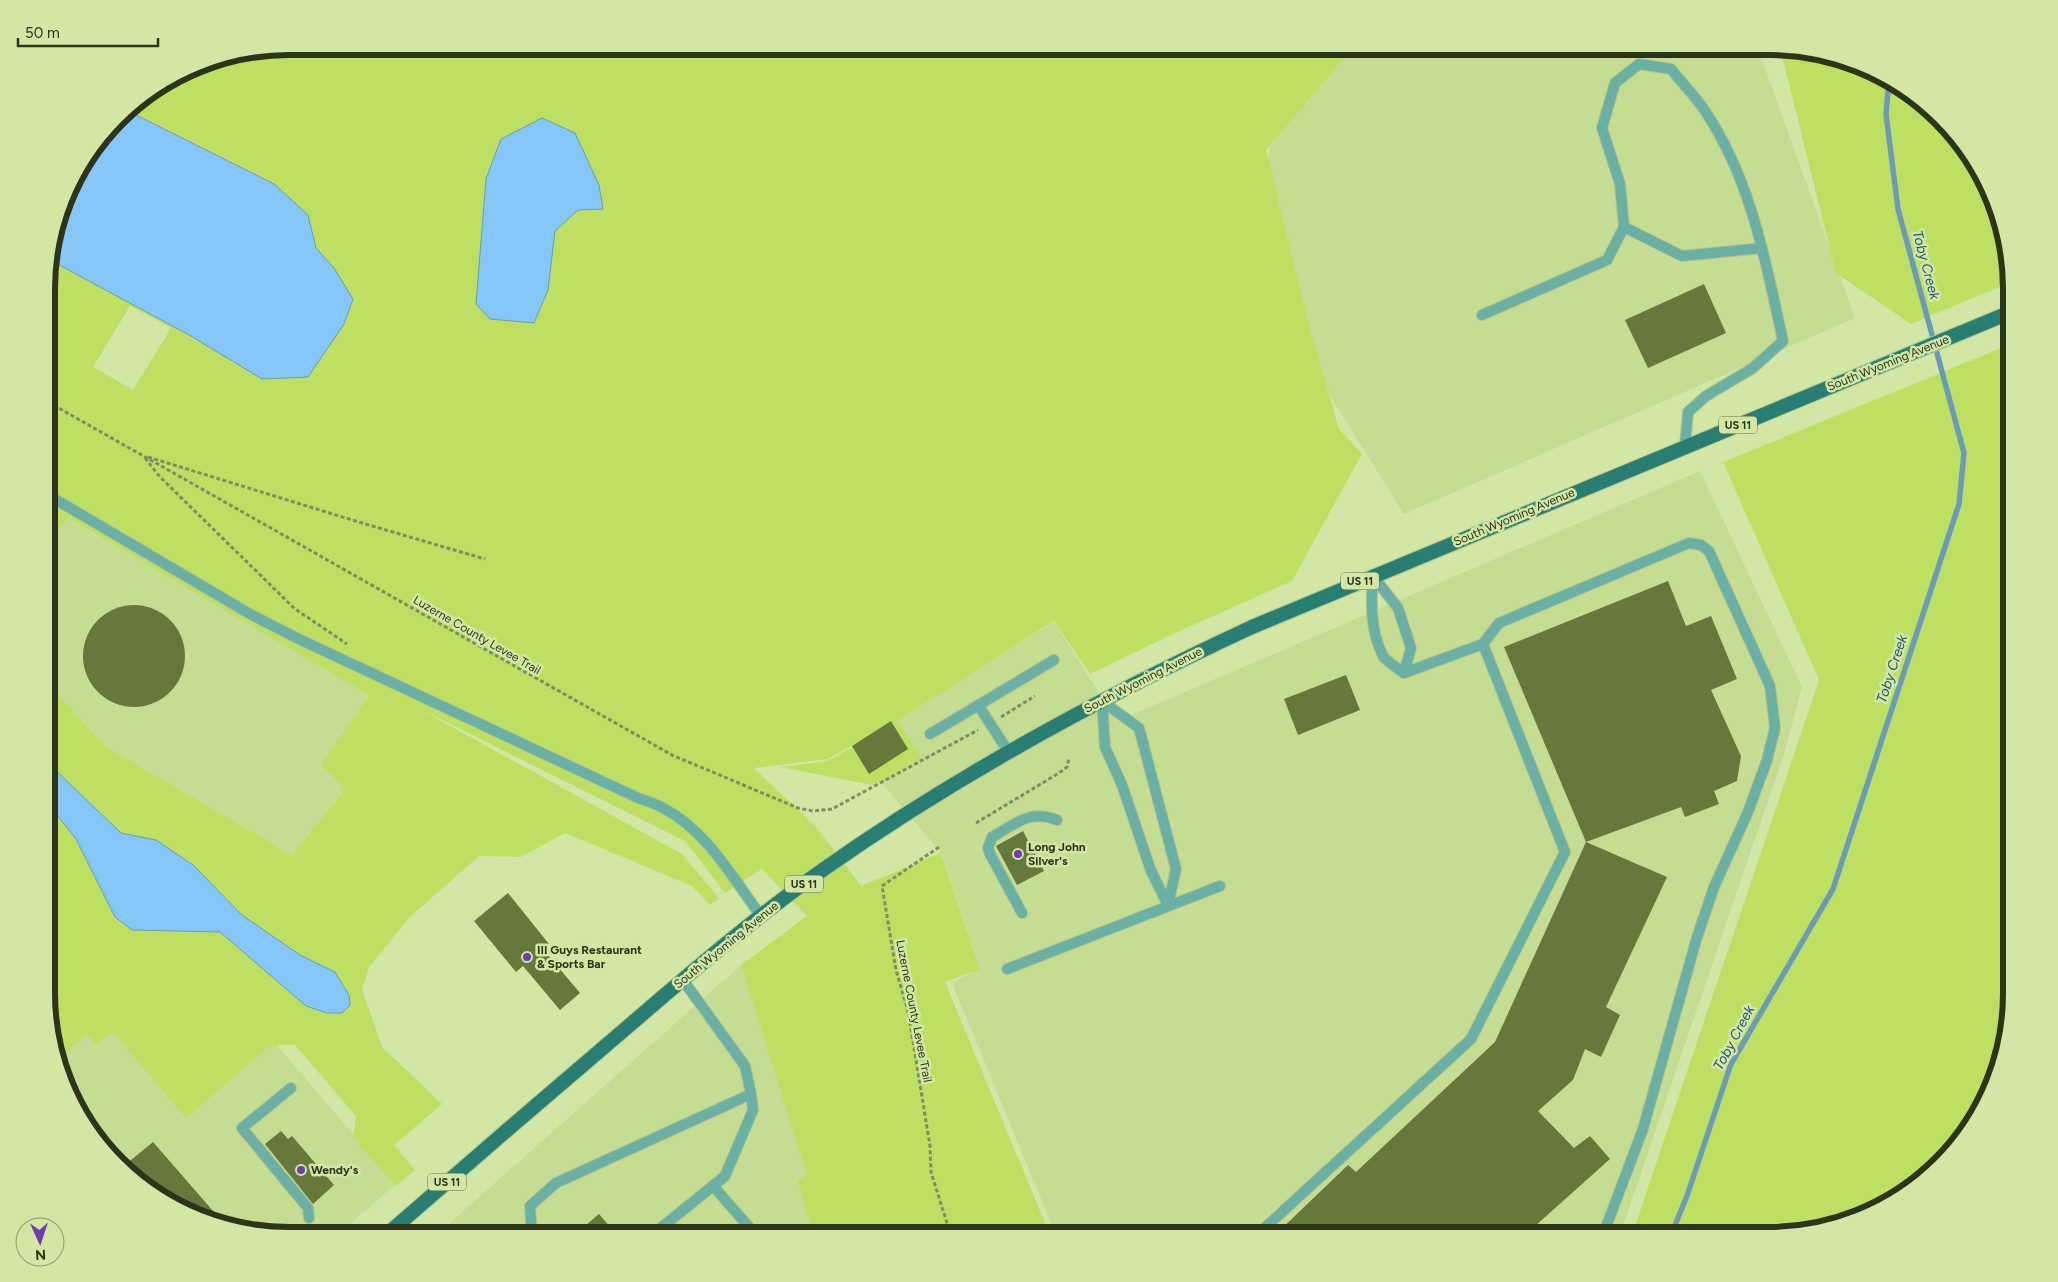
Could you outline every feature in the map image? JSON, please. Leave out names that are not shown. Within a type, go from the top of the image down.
[{"type":"main road","name":"South Wyoming Avenue","points":[[395,1227],[683,980],[761,916],[824,869],[885,828],[1008,752],[1184,658],[1244,631],[1372,576],[2003,315]]},
{"type":"lane","points":[[1482,315],[1607,260],[1624,227],[1620,184],[1602,128],[1616,83],[1639,64],[1671,69],[1705,110],[1728,152],[1745,194],[1762,248],[1783,341],[1753,368],[1706,396],[1688,412],[1685,446]]},
{"type":"lane","points":[[1624,227],[1682,256],[1762,248]]},
{"type":"lane","points":[[55,499],[250,614],[301,640],[638,798],[664,808],[688,825],[706,843],[761,916]]},
{"type":"lane","points":[[1404,673],[1483,644],[1499,623],[1689,543],[1701,545],[1709,551],[1770,686],[1775,716],[1772,743],[1748,812],[1714,887],[1697,937],[1643,1129],[1606,1227]]},
{"type":"lane","points":[[1372,576],[1398,608],[1411,648],[1404,673]]},
{"type":"lane","points":[[1372,576],[1371,617],[1384,657],[1404,673]]},
{"type":"lane","points":[[1266,1227],[1470,1039],[1565,852],[1483,644]]},
{"type":"lane","points":[[930,734],[1054,660]]},
{"type":"lane","points":[[1102,701],[1105,747],[1122,785],[1151,871],[1168,905]]},
{"type":"lane","points":[[1102,701],[1139,728],[1176,869],[1168,905]]},
{"type":"lane","points":[[978,705],[1008,752]]},
{"type":"lane","points":[[1022,913],[990,854],[989,843],[992,837],[1030,816],[1045,815],[1057,820]]},
{"type":"lane","points":[[1008,969],[1220,886]]},
{"type":"lane","points":[[668,1227],[725,1176],[753,1110],[745,1066],[683,980]]},
{"type":"lane","points":[[291,1088],[242,1128],[308,1208],[309,1218]]},
{"type":"lane","points":[[531,1227],[530,1206],[556,1182],[751,1094]]},
{"type":"lane","points":[[713,1186],[750,1227]]},
{"type":"path","name":"Luzerne County Levee Trail","points":[[55,406],[672,755],[798,808],[813,811],[832,809],[980,729]]},
{"type":"path","points":[[143,455],[485,559]]},
{"type":"path","points":[[143,455],[160,477],[295,609],[352,647]]},
{"type":"path","points":[[996,720],[1035,696]]},
{"type":"path","points":[[976,823],[1059,773],[1067,767],[1068,758]]},
{"type":"path","name":"Luzerne County Levee Trail","points":[[939,847],[882,886],[896,970],[908,1011],[930,1146],[931,1172],[948,1227]]},
{"type":"shaded area","points":[[289,55],[1346,55],[1266,150],[1310,329],[1339,429],[1362,454],[1292,581],[1173,634],[1090,674],[1054,621],[900,719],[828,759],[754,768],[816,827],[861,886],[941,853],[980,969],[945,982],[1047,1227],[811,1227],[797,1180],[807,1175],[741,965],[807,916],[762,869],[725,893],[685,841],[418,708],[682,854],[719,898],[710,905],[692,886],[565,833],[521,857],[479,856],[409,918],[369,967],[362,989],[382,1047],[442,1104],[394,1145],[415,1170],[396,1186],[353,1138],[356,1116],[295,1045],[268,1047],[186,1118],[113,1032],[96,1044],[87,1034],[63,1055],[57,1023],[55,993],[55,813],[76,839],[115,917],[132,930],[220,932],[306,1006],[327,1013],[342,1013],[335,972],[300,955],[242,915],[193,865],[156,840],[121,833],[55,770],[55,692],[105,746],[292,855],[345,789],[321,765],[369,695],[68,518],[55,533],[55,508],[70,516],[55,508],[55,289],[57,259],[67,214],[86,172],[103,147],[135,113],[172,86],[214,67],[259,57]],"holes":[[[130,306],[171,328],[133,390],[93,367]]]},
{"type":"shaded area","points":[[1297,55],[1760,55],[1855,318],[1404,514],[1312,367],[1263,176],[1292,65]]},
{"type":"shaded area","points":[[1782,56],[1829,63],[1872,79],[1911,103],[1945,135],[1972,172],[1991,214],[2001,259],[2003,285],[1911,324],[1836,273]]},
{"type":"shaded area","points":[[2003,347],[2003,993],[2001,1023],[1991,1068],[1972,1110],[1955,1135],[1923,1169],[1886,1196],[1844,1215],[1799,1225],[1769,1227],[1635,1227],[1819,680],[1723,462]]},
{"type":"shaded area","points":[[1700,471],[1802,687],[1785,751],[1623,1227],[1053,1227],[952,983],[980,968],[942,854],[851,747],[1054,622],[1117,721]]},
{"type":"shaded area","points":[[67,518],[370,694],[321,765],[345,789],[292,855],[105,746],[55,692],[55,533]]},
{"type":"shaded area","points":[[898,721],[921,758],[872,785],[780,767],[828,761]]},
{"type":"shaded area","points":[[741,965],[808,1175],[797,1180],[811,1227],[445,1227]]},
{"type":"shaded area","points":[[263,1029],[396,1184],[346,1227],[259,1225],[214,1215],[186,1203],[147,1179],[103,1135],[86,1110],[67,1068],[58,1030]]},
{"type":"water","points":[[134,114],[274,184],[308,215],[316,248],[334,268],[353,299],[344,324],[308,377],[262,379],[189,335],[57,264],[67,214],[86,172],[103,147]]},
{"type":"water","points":[[542,118],[575,133],[599,185],[603,209],[578,210],[555,231],[548,290],[534,323],[490,319],[476,304],[486,179],[501,139]]},
{"type":"water","points":[[55,770],[121,833],[156,840],[193,865],[242,915],[300,955],[335,972],[349,995],[350,1005],[342,1013],[327,1013],[306,1006],[220,932],[132,930],[115,917],[76,839],[55,813]]},
{"type":"building","points":[[1704,284],[1726,333],[1648,368],[1625,320]]},
{"type":"building","points":[[1668,581],[1686,626],[1711,616],[1737,679],[1711,690],[1741,756],[1737,781],[1714,791],[1719,804],[1685,817],[1681,807],[1586,842],[1504,647]]},
{"type":"building","points":[[134,605],[154,609],[170,620],[181,636],[185,656],[181,676],[170,692],[154,703],[134,707],[114,703],[98,692],[87,676],[83,656],[87,636],[98,620],[114,609]]},
{"type":"building","points":[[1346,675],[1360,710],[1298,735],[1284,699]]},
{"type":"building","points":[[891,721],[908,749],[869,774],[852,746]]},
{"type":"building","name":"Long John Silver's","points":[[1023,831],[1044,871],[1017,885],[996,846]]},
{"type":"building","points":[[1586,842],[1667,877],[1606,1007],[1620,1015],[1601,1057],[1585,1049],[1573,1080],[1538,1111],[1574,1148],[1590,1136],[1610,1159],[1534,1227],[1283,1227],[1348,1165],[1356,1172],[1495,1042]]},
{"type":"building","name":"III Guys Restaurant & Sports Bar","points":[[508,893],[549,944],[543,949],[580,993],[560,1010],[523,966],[516,972],[474,921]]},
{"type":"building","name":"Wendy's","points":[[281,1131],[288,1139],[292,1136],[334,1185],[313,1204],[265,1144]]},
{"type":"building","points":[[153,1142],[217,1216],[172,1196],[147,1179],[128,1162]]},
{"type":"building","points":[[599,1214],[610,1227],[584,1227]]},
{"type":"waterway","name":"Toby Creek","points":[[1674,1227],[1687,1196],[1731,1064],[1833,889],[1959,504],[1964,453],[1898,209],[1886,114],[1888,88]]},
{"type":"place","name":"Long John Silver's","points":[[1018,854]]},
{"type":"place","name":"III Guys Restaurant & Sports Bar","points":[[527,957]]},
{"type":"place","name":"Wendy's","points":[[301,1170]]}]
